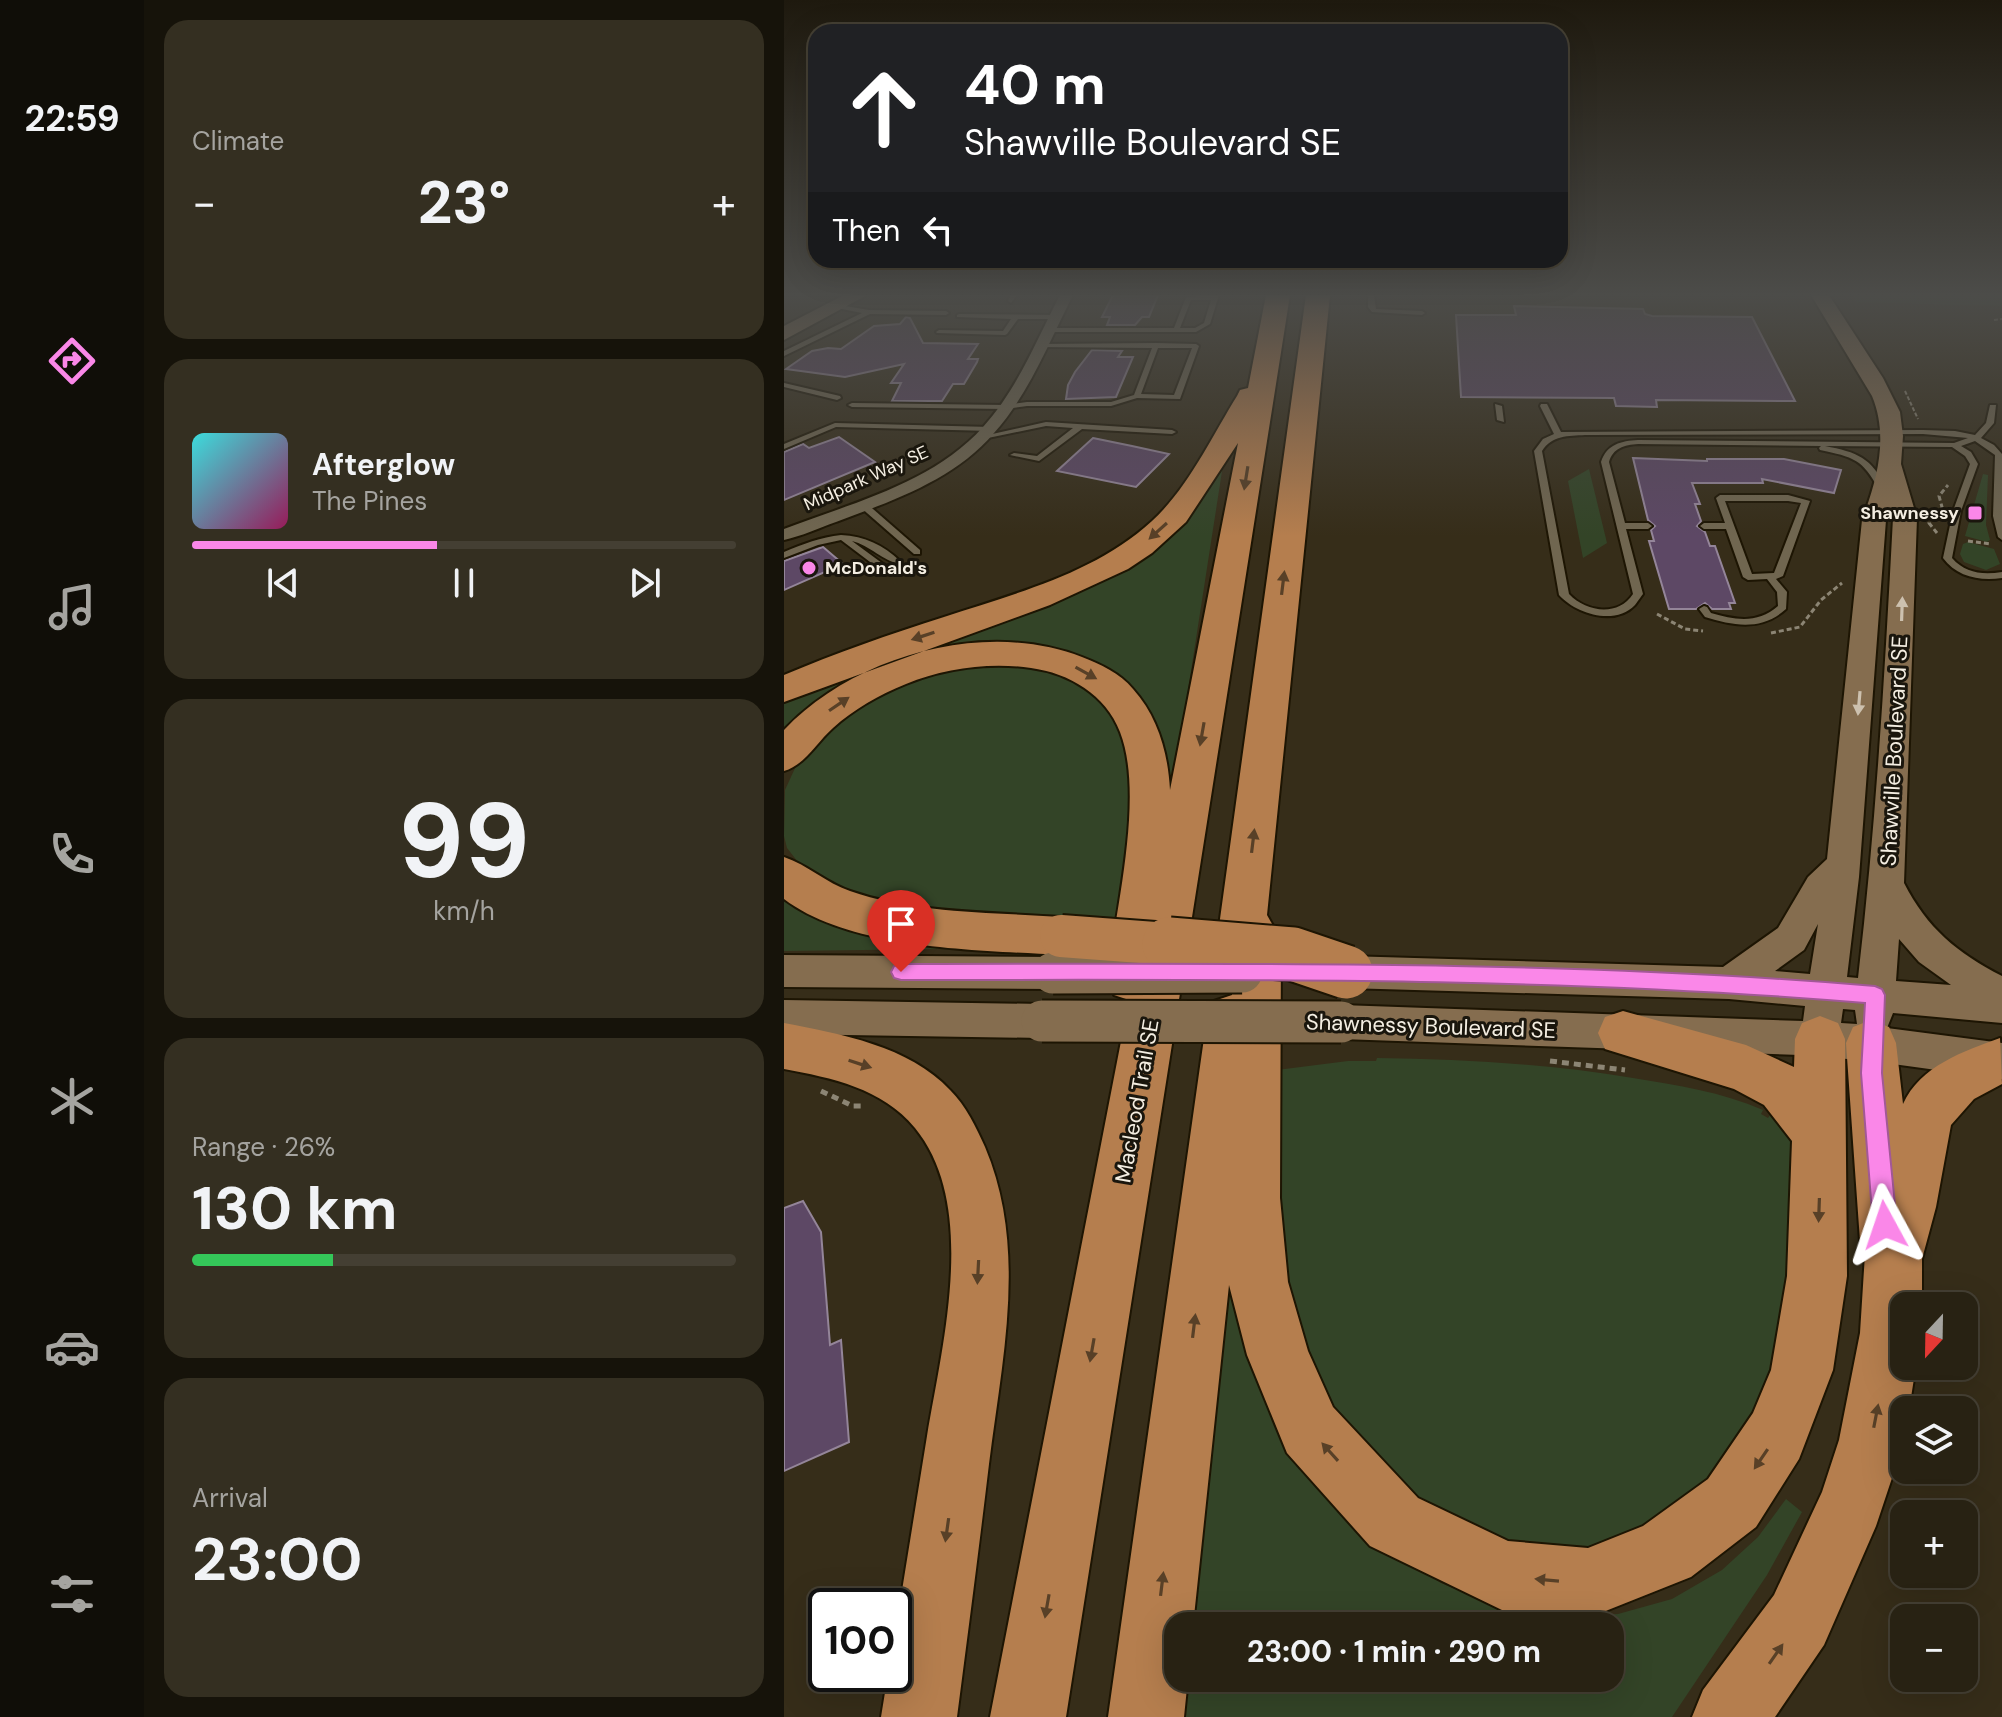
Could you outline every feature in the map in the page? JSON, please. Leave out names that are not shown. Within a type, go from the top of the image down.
[{"type":"highway","points":[[784,689],[877,651],[1039,597],[1119,563],[1165,526],[1211,463],[1262,375]]},
{"type":"highway","name":"Macleod Trail SE","points":[[1028,1717],[1263,375]]},
{"type":"highway","points":[[1146,1717],[1307,375]]},
{"type":"highway","points":[[1304,401],[1319,383],[1321,375]]},
{"type":"highway","points":[[784,757],[812,724],[862,689],[920,665],[985,653],[1041,656],[1086,671],[1112,689],[1132,716],[1146,754],[1151,801],[1135,927],[1106,1273]]},
{"type":"highway","points":[[784,875],[822,901],[856,912],[948,927],[1057,955],[1293,954],[1346,972]]},
{"type":"highway","points":[[1244,918],[1258,940],[1252,1198],[1258,1282],[1278,1355],[1310,1430],[1394,1522],[1504,1576],[1588,1583],[1666,1552],[1732,1503],[1776,1436],[1802,1370],[1817,1276],[1818,1132],[1849,1017]]},
{"type":"highway","points":[[1849,1017],[1893,1259]]},
{"type":"highway","points":[[1626,1052],[1746,1069],[1783,1088],[1818,1132]]},
{"type":"highway","points":[[1730,1717],[1799,1620],[1852,1502],[1872,1440],[1891,1333],[1893,1259],[1908,1207],[1926,1113],[1956,1082],[1971,1072],[2001,1061]]},
{"type":"highway","points":[[801,1068],[872,1068],[896,1079],[916,1093],[948,1129],[971,1180],[979,1239],[975,1318],[919,1717]]},
{"type":"street","name":"Midpark Way SE","points":[[784,535],[938,470],[987,433],[1023,375]]},
{"type":"street","name":"Shawville Boulevard SE","points":[[1849,1017],[1843,864],[1874,520],[1884,492],[1892,424],[1884,402],[1868,375]]},
{"type":"street","name":"Shawville Boulevard SE","points":[[1849,1017],[1887,882],[1905,518],[1890,446]]},
{"type":"street","points":[[1729,983],[1791,939],[1820,887],[1843,864]]},
{"type":"street","points":[[1887,882],[1905,922],[1925,947],[1962,973],[2002,994]]},
{"type":"street","points":[[784,971],[1057,955]]},
{"type":"street","name":"Shawnessy Boulevard SE","points":[[1346,972],[1729,983],[2001,1061]]},
{"type":"street","name":"Shawnessy Boulevard SE","points":[[784,1017],[1341,1022],[1626,1052],[1849,1017],[2002,1006]]},
{"type":"lane","points":[[1137,396],[1145,375]]},
{"type":"lane","points":[[852,405],[1006,407],[1111,404],[1137,396],[1177,397],[1185,375]]},
{"type":"lane","points":[[784,385],[837,398]]},
{"type":"lane","points":[[1498,406],[1501,420]]},
{"type":"lane","points":[[1544,406],[1559,435]]},
{"type":"lane","points":[[1605,462],[1609,451],[1629,442],[1954,445],[1978,438],[1991,426],[1993,407]]},
{"type":"lane","points":[[784,447],[823,428],[845,424],[987,433],[1046,424],[1172,432]]},
{"type":"lane","points":[[1014,455],[1039,459],[1082,425]]},
{"type":"lane","points":[[1559,435],[1890,446],[1949,433],[1978,438],[1999,455],[1997,516],[2002,537]]},
{"type":"lane","points":[[1559,435],[1582,435],[1597,440],[1603,448],[1605,462],[1638,588],[1636,600],[1622,609],[1606,612],[1573,605],[1564,595],[1538,451],[1545,440],[1559,435]]},
{"type":"lane","points":[[1744,442],[1821,447],[1851,455],[1874,469],[1884,492]]},
{"type":"lane","points":[[1954,445],[1968,454],[1974,464],[1957,511],[1947,558],[1967,573],[1987,577],[2002,575]]},
{"type":"lane","points":[[1720,498],[1806,501],[1778,576],[1748,577],[1731,526],[1720,498]]},
{"type":"lane","points":[[862,504],[917,552]]},
{"type":"lane","points":[[1621,526],[1648,526]]},
{"type":"lane","points":[[1704,526],[1731,526]]},
{"type":"lane","points":[[841,537],[881,566]]},
{"type":"lane","points":[[784,555],[822,539],[841,537],[875,545],[895,561]]},
{"type":"lane","points":[[1704,609],[1708,615],[1738,621],[1758,623],[1773,618],[1783,607],[1782,592],[1769,576]]},
{"type":"path","points":[[1939,534],[1929,523],[1942,507],[1939,496],[1952,480]]},
{"type":"path","points":[[1962,540],[1993,544]]},
{"type":"path","points":[[1544,1060],[1626,1052]]},
{"type":"path","points":[[801,1068],[853,1106],[869,1105]]},
{"type":"green space","points":[[1223,465],[1173,787],[1163,788],[1104,674],[964,651],[784,734],[784,700],[1056,600]]},
{"type":"green space","points":[[1589,469],[1607,543],[1583,558],[1568,481]]},
{"type":"green space","points":[[1983,474],[1988,475],[1986,525],[1990,540],[1987,542],[1965,536]]},
{"type":"green space","points":[[1968,542],[1994,549],[2000,564],[1986,570],[1964,562],[1960,554],[1963,544]]},
{"type":"green space","points":[[979,665],[1041,670],[1066,677],[1088,689],[1106,705],[1120,727],[1130,754],[1136,788],[1122,922],[1050,924],[859,900],[805,871],[787,848],[784,836],[785,790],[796,766],[815,740],[861,704],[911,680]]},
{"type":"green space","points":[[784,892],[948,940],[944,949],[784,951]]},
{"type":"green space","points":[[1377,1058],[1505,1063],[1633,1078],[1732,1098],[1763,1110],[1761,1114],[1768,1118],[1778,1104],[1789,1102],[1811,1237],[1742,1473],[1588,1561],[1446,1526],[1359,1448],[1324,1391],[1295,1312],[1283,1258],[1276,1191],[1277,1070],[1348,1061],[1376,1061]]},
{"type":"green space","points":[[1230,1241],[1384,1544],[1441,1583],[1499,1607],[1527,1612],[1192,1612]]},
{"type":"green space","points":[[1786,1499],[1802,1512],[1767,1575],[1672,1717],[1181,1717],[1184,1692],[1624,1692],[1624,1612],[1672,1599],[1722,1570],[1758,1537]]},
{"type":"building","points":[[896,375],[969,375],[964,384],[953,384],[942,401],[892,401],[901,383],[891,383]]},
{"type":"building","points":[[1073,375],[1125,375],[1116,397],[1066,399]]},
{"type":"building","points":[[1460,375],[1782,375],[1795,401],[1656,400],[1657,407],[1616,406],[1614,398],[1461,397]]},
{"type":"building","points":[[839,437],[875,462],[784,500],[784,452],[803,444],[809,448]]},
{"type":"building","points":[[1093,438],[1169,454],[1136,487],[1057,471]]},
{"type":"building","points":[[1633,458],[1707,461],[1784,459],[1841,470],[1834,493],[1762,479],[1763,483],[1692,483],[1700,504],[1695,504],[1701,521],[1697,526],[1705,532],[1710,546],[1715,546],[1735,603],[1729,603],[1731,609],[1712,609],[1705,603],[1696,609],[1669,609],[1649,541],[1654,541],[1651,530],[1655,526],[1648,520]]},
{"type":"building","name":"McDonald's","points":[[823,547],[843,564],[784,590],[784,561]]},
{"type":"building","points":[[803,1201],[821,1232],[830,1345],[841,1340],[849,1442],[784,1471],[784,1208]]},
{"type":"place","name":"Shawnessy","points":[[1975,513]]},
{"type":"place","name":"McDonald's","points":[[809,568]]},
{"type":"route","points":[[901,972],[1346,972],[1729,983],[1875,995],[1872,1073],[1885,1225]]}]
